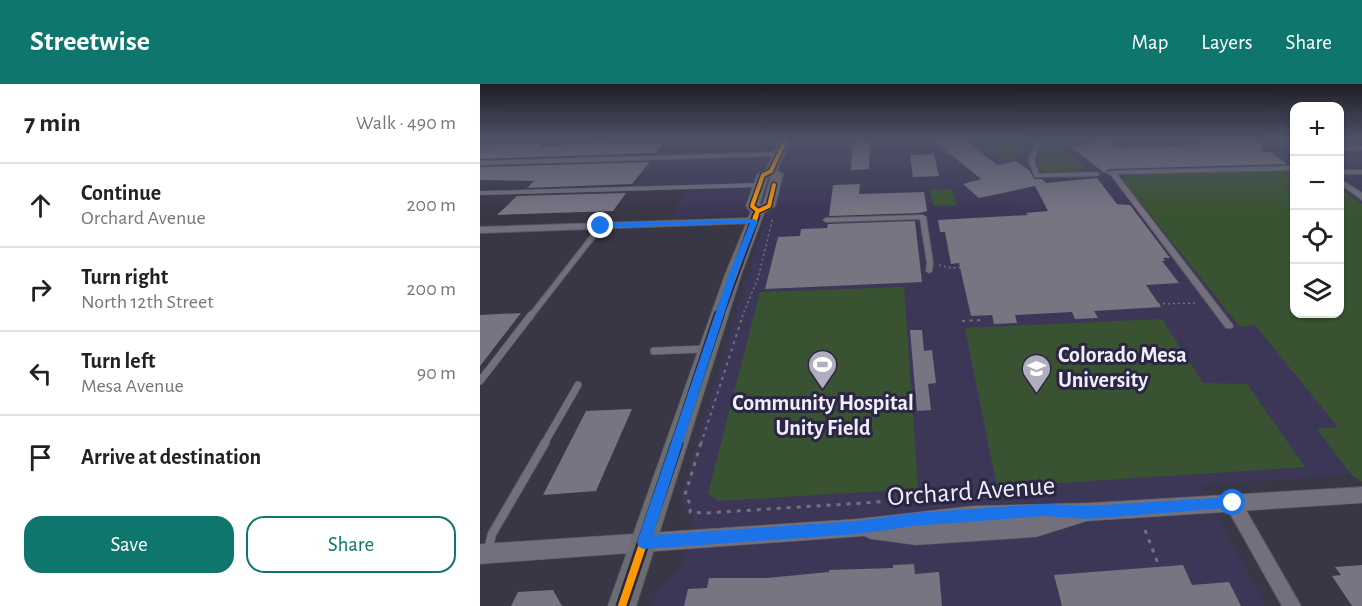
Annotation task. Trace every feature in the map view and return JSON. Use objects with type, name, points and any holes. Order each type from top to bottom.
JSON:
[{"type":"main road","points":[[756,216],[752,206],[763,175],[771,171],[773,163]]},
{"type":"main road","points":[[622,606],[708,349],[756,216],[768,206],[777,174],[771,171]]},
{"type":"street","points":[[1032,163],[1037,176],[1097,174]]},
{"type":"street","points":[[1229,326],[1111,173],[1290,168]]},
{"type":"street","points":[[1344,172],[1362,172]]},
{"type":"street","points":[[1344,184],[1362,197]]},
{"type":"street","points":[[480,230],[601,226],[756,216]]},
{"type":"street","points":[[826,220],[923,217],[929,271]]},
{"type":"street","name":"Orchard Avenue","points":[[483,554],[857,528],[916,536],[939,535],[1036,528],[1088,513],[1362,495]]},
{"type":"street","points":[[1233,503],[1292,606]]},
{"type":"lane","points":[[480,193],[759,185]]},
{"type":"lane","points":[[480,381],[601,226]]},
{"type":"lane","points":[[654,351],[708,349]]},
{"type":"lane","points":[[483,554],[492,534],[578,385]]},
{"type":"path","points":[[774,211],[758,278],[736,333],[685,495],[691,505],[690,512],[706,513],[941,498]]},
{"type":"path","points":[[951,268],[968,267]]},
{"type":"path","points":[[1158,304],[1212,302]]},
{"type":"path","points":[[962,321],[982,320]]},
{"type":"path","points":[[1145,530],[1159,566]]},
{"type":"shaded area","name":"Colorado Mesa University","points":[[650,163],[1290,163],[1290,318],[1344,318],[1344,163],[1362,163],[1362,482],[1352,475],[1202,485],[1266,606],[651,606],[660,586],[664,586],[681,567],[694,517],[683,510],[681,496],[766,214],[671,217],[688,186],[632,187]]},
{"type":"green space","points":[[1038,163],[1081,163],[1084,168],[1062,174],[1039,170]]},
{"type":"green space","points":[[1290,169],[1290,318],[1344,318],[1344,191],[1362,204],[1362,482],[1352,475],[1317,429],[1338,427],[1255,325],[1240,327],[1121,178],[1126,175]]},
{"type":"green space","points":[[952,189],[956,205],[933,206],[930,190]]},
{"type":"green space","name":"Community Hospital Unity Field","points":[[904,287],[918,489],[718,501],[708,493],[760,292]]},
{"type":"green space","points":[[1162,319],[1203,383],[1247,384],[1305,467],[997,487],[965,328]]},
{"type":"building","points":[[649,163],[632,184],[527,188],[534,181],[480,180],[480,167]]},
{"type":"building","points":[[851,163],[869,163],[869,169],[851,170]]},
{"type":"building","points":[[911,163],[936,163],[939,176],[913,177]]},
{"type":"building","points":[[962,163],[1019,163],[1030,171],[1034,179],[1042,179],[1046,183],[1097,178],[1117,204],[1130,205],[1170,258],[1163,258],[1165,261],[1162,261],[1179,283],[1146,285],[1161,307],[1094,311],[1098,318],[1075,319],[1072,312],[1015,315],[1017,323],[994,324],[992,315],[971,316],[959,263],[951,264],[945,232],[940,232],[938,220],[1028,215],[1026,213],[1048,211],[1035,186],[979,198],[963,184],[981,179]]},
{"type":"building","points":[[1092,163],[1287,164],[1109,169],[1104,173]]},
{"type":"building","points":[[860,184],[859,194],[924,192],[927,211],[829,216],[833,185]]},
{"type":"building","points":[[626,193],[613,211],[497,215],[517,196]]},
{"type":"building","points":[[915,221],[922,282],[765,289],[778,237],[800,236],[801,229],[827,228],[828,224]]},
{"type":"building","points":[[521,313],[480,366],[480,315]]},
{"type":"building","points":[[910,330],[922,330],[924,351],[932,350],[936,383],[928,384],[931,410],[917,411]]},
{"type":"building","points":[[632,409],[596,491],[543,495],[586,411]]},
{"type":"building","points":[[914,564],[915,574],[939,572],[942,606],[684,606],[688,589],[707,588],[709,578],[767,578],[829,572],[829,570],[893,568],[893,565]]},
{"type":"building","points":[[1183,565],[1192,585],[1229,582],[1241,606],[1062,606],[1054,575]]},
{"type":"building","points":[[1362,565],[1362,606],[1352,606],[1332,576],[1341,575],[1335,567]]},
{"type":"building","points":[[553,590],[562,606],[511,606],[518,592]]},
{"type":"transit line","points":[[774,185],[769,206],[758,211],[752,206],[763,175],[771,171],[775,163]]},
{"type":"transit line","points":[[622,606],[733,275],[758,211]]},
{"type":"place","name":"Community Hospital Unity Field","points":[[823,390]]},
{"type":"place","name":"Colorado Mesa University","points":[[1037,394]]},
{"type":"route","points":[[601,226],[754,221],[733,274],[644,542],[857,528],[914,519],[1044,510],[1088,513],[1233,503]]}]
